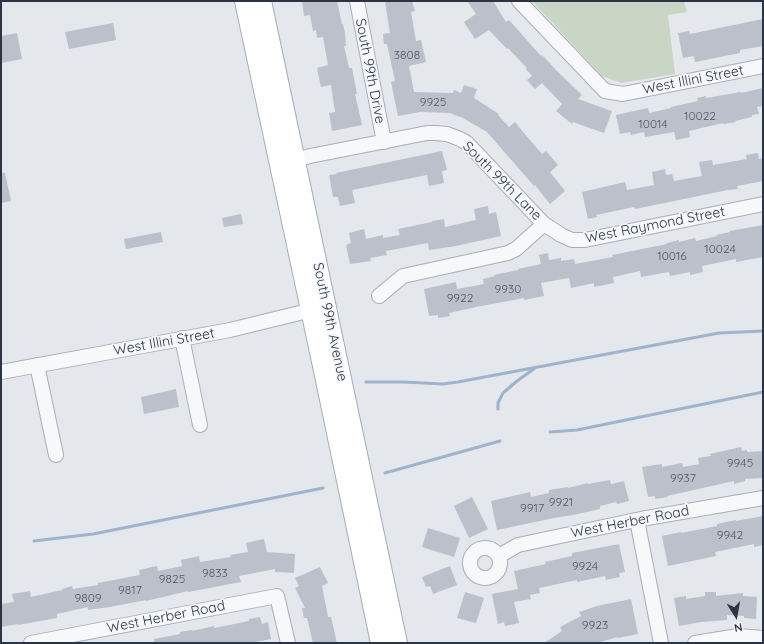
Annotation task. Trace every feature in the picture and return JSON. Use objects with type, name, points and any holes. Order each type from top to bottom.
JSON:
[{"type":"main road","name":"South 99th Avenue","points":[[244,1],[287,162],[354,479],[380,643]]},
{"type":"main road","name":"South 99th Avenue","points":[[262,1],[287,162]]},
{"type":"main road","name":"South 99th Avenue","points":[[354,479],[398,643]]},
{"type":"street","name":"South 99th Drive","points":[[357,1],[384,142]]},
{"type":"street","name":"West Illini Street","points":[[519,1],[605,91],[623,94],[763,66]]},
{"type":"street","name":"South 99th Lane","points":[[384,142],[427,133],[454,136],[467,143],[544,224]]},
{"type":"street","points":[[287,162],[384,142]]},
{"type":"street","name":"West Raymond Street","points":[[544,224],[560,235],[572,240],[585,240],[763,204]]},
{"type":"street","points":[[379,296],[403,276],[508,253],[544,224]]},
{"type":"street","name":"West Illini Street","points":[[1,372],[230,330],[318,309]]},
{"type":"street","points":[[182,338],[200,425]]},
{"type":"street","points":[[37,365],[56,455]]},
{"type":"street","name":"West Herber Road","points":[[499,556],[518,545],[637,520],[763,498]]},
{"type":"street","points":[[637,520],[661,643]]},
{"type":"street","name":"West Herber Road","points":[[31,643],[277,596],[288,643]]},
{"type":"street","points":[[695,643],[738,636],[763,638]]},
{"type":"green space","points":[[532,1],[684,1],[687,12],[668,15],[675,74],[621,83],[602,76]]},
{"type":"building","points":[[302,1],[337,1],[345,33],[346,46],[344,46],[349,68],[352,68],[357,94],[355,94],[362,125],[332,131],[329,113],[335,112],[331,85],[321,87],[317,68],[328,65],[323,37],[317,38],[316,30],[313,31],[310,15],[304,16]]},
{"type":"building","points":[[385,1],[412,1],[415,11],[411,12],[416,41],[421,40],[426,62],[409,66],[414,92],[453,93],[454,90],[461,93],[464,85],[477,89],[474,98],[499,114],[498,115],[509,127],[515,122],[542,154],[546,151],[558,165],[550,172],[565,191],[550,204],[535,185],[534,186],[487,132],[463,118],[450,113],[420,112],[398,116],[391,82],[395,81],[387,44],[384,44],[383,34],[390,33]]},
{"type":"building","points":[[467,1],[493,1],[506,22],[509,20],[541,56],[542,55],[582,95],[578,99],[612,111],[604,133],[573,122],[572,124],[556,111],[562,104],[542,83],[535,89],[527,80],[532,76],[526,69],[527,68],[489,30],[475,39],[464,22],[476,14]]},
{"type":"building","points":[[763,19],[763,46],[740,50],[740,53],[695,62],[694,56],[683,58],[678,33],[689,31],[690,34]]},
{"type":"building","points":[[113,23],[116,40],[69,49],[65,32]]},
{"type":"building","points":[[17,33],[22,59],[1,63],[1,36]]},
{"type":"building","points":[[763,88],[763,106],[757,107],[759,114],[735,121],[736,122],[723,123],[689,131],[690,137],[676,140],[674,132],[645,137],[644,132],[631,135],[630,132],[620,134],[616,115],[648,108],[649,113],[698,101],[697,98],[706,96],[706,98]]},
{"type":"building","points":[[442,151],[447,170],[442,171],[444,183],[429,186],[427,175],[352,190],[355,203],[340,206],[338,197],[333,197],[329,175]]},
{"type":"building","points":[[758,153],[759,159],[763,158],[763,181],[737,186],[738,189],[635,209],[634,207],[596,215],[597,217],[588,219],[582,192],[625,182],[627,190],[654,185],[652,172],[665,169],[666,175],[672,174],[674,181],[702,176],[699,162],[712,160],[713,165],[747,159],[746,155]]},
{"type":"building","points":[[1,173],[5,173],[11,201],[1,203]]},
{"type":"building","points":[[488,206],[489,214],[496,212],[501,236],[456,246],[429,250],[428,243],[386,251],[387,255],[370,258],[371,261],[350,264],[346,245],[351,243],[349,233],[364,229],[366,239],[383,235],[383,238],[400,235],[398,229],[444,219],[445,227],[476,220],[474,209]]},
{"type":"building","points":[[241,214],[243,224],[224,227],[222,218]]},
{"type":"building","points":[[763,225],[763,257],[736,262],[736,259],[702,266],[703,272],[690,275],[690,272],[670,276],[669,272],[641,277],[640,271],[613,277],[614,283],[594,287],[594,283],[571,288],[569,278],[541,283],[544,296],[524,300],[524,298],[476,307],[449,313],[450,316],[438,318],[438,315],[429,316],[424,289],[456,282],[457,289],[484,284],[483,279],[495,276],[494,275],[541,264],[539,255],[548,253],[549,260],[561,258],[561,261],[574,259],[575,264],[613,257],[612,255],[667,244],[679,240],[679,242],[695,238],[696,241],[730,231]]},
{"type":"building","points":[[161,232],[163,242],[126,249],[124,239]]},
{"type":"building","points":[[176,389],[179,407],[144,414],[141,397]]},
{"type":"building","points":[[741,447],[742,451],[747,450],[747,452],[763,451],[763,478],[745,479],[745,481],[734,484],[734,481],[667,496],[668,497],[655,499],[655,496],[648,497],[642,467],[662,464],[662,467],[682,463],[683,467],[699,464],[698,458],[711,456],[710,454]]},
{"type":"building","points":[[610,480],[611,484],[624,481],[629,501],[617,504],[616,502],[600,506],[600,509],[497,530],[491,501],[530,492],[531,497],[549,493],[549,490]]},
{"type":"building","points":[[472,497],[488,529],[469,538],[454,506]]},
{"type":"building","points":[[763,516],[763,545],[754,547],[754,544],[715,552],[716,556],[668,566],[662,536],[717,526],[717,524],[736,520]]},
{"type":"building","points":[[428,528],[460,538],[454,557],[422,547]]},
{"type":"building","points":[[264,539],[267,552],[295,554],[294,573],[275,572],[275,569],[239,576],[241,582],[110,607],[88,610],[88,607],[57,614],[57,618],[1,627],[1,604],[14,602],[12,594],[30,591],[31,597],[62,590],[72,586],[73,589],[98,585],[98,583],[140,575],[139,570],[157,566],[158,571],[182,566],[181,560],[199,556],[200,562],[231,557],[230,555],[248,552],[246,543]]},
{"type":"building","points":[[619,544],[625,572],[619,573],[620,577],[606,580],[605,576],[539,588],[540,593],[530,595],[531,599],[514,602],[519,623],[505,626],[504,622],[498,624],[492,594],[518,589],[514,571],[546,564],[545,562],[572,556],[572,553]]},
{"type":"building","points":[[450,566],[457,585],[433,594],[430,586],[426,587],[422,577]]},
{"type":"building","points":[[320,567],[328,583],[322,586],[328,617],[331,617],[337,643],[313,643],[307,618],[304,618],[302,608],[305,608],[295,588],[299,586],[295,578]]},
{"type":"building","points":[[465,592],[484,598],[476,623],[457,618]]},
{"type":"building","points":[[705,592],[716,592],[716,596],[743,593],[743,596],[757,597],[756,619],[744,618],[744,616],[727,615],[727,620],[701,622],[679,626],[674,598],[686,596],[686,599],[705,596]]},
{"type":"building","points":[[631,599],[638,634],[618,637],[597,643],[544,643],[562,631],[560,627],[581,616],[579,612],[597,606]]},
{"type":"building","points":[[260,617],[262,624],[268,622],[271,639],[251,643],[154,643],[154,639],[180,634],[180,632],[214,626],[214,628],[249,621],[249,619]]},
{"type":"waterway","points":[[366,382],[443,384],[719,333],[763,331]]},
{"type":"waterway","points":[[498,409],[498,403],[503,393],[535,368]]},
{"type":"waterway","points":[[550,432],[577,430],[763,392]]},
{"type":"waterway","points":[[385,473],[500,441]]},
{"type":"waterway","points":[[34,541],[93,534],[323,488]]}]
